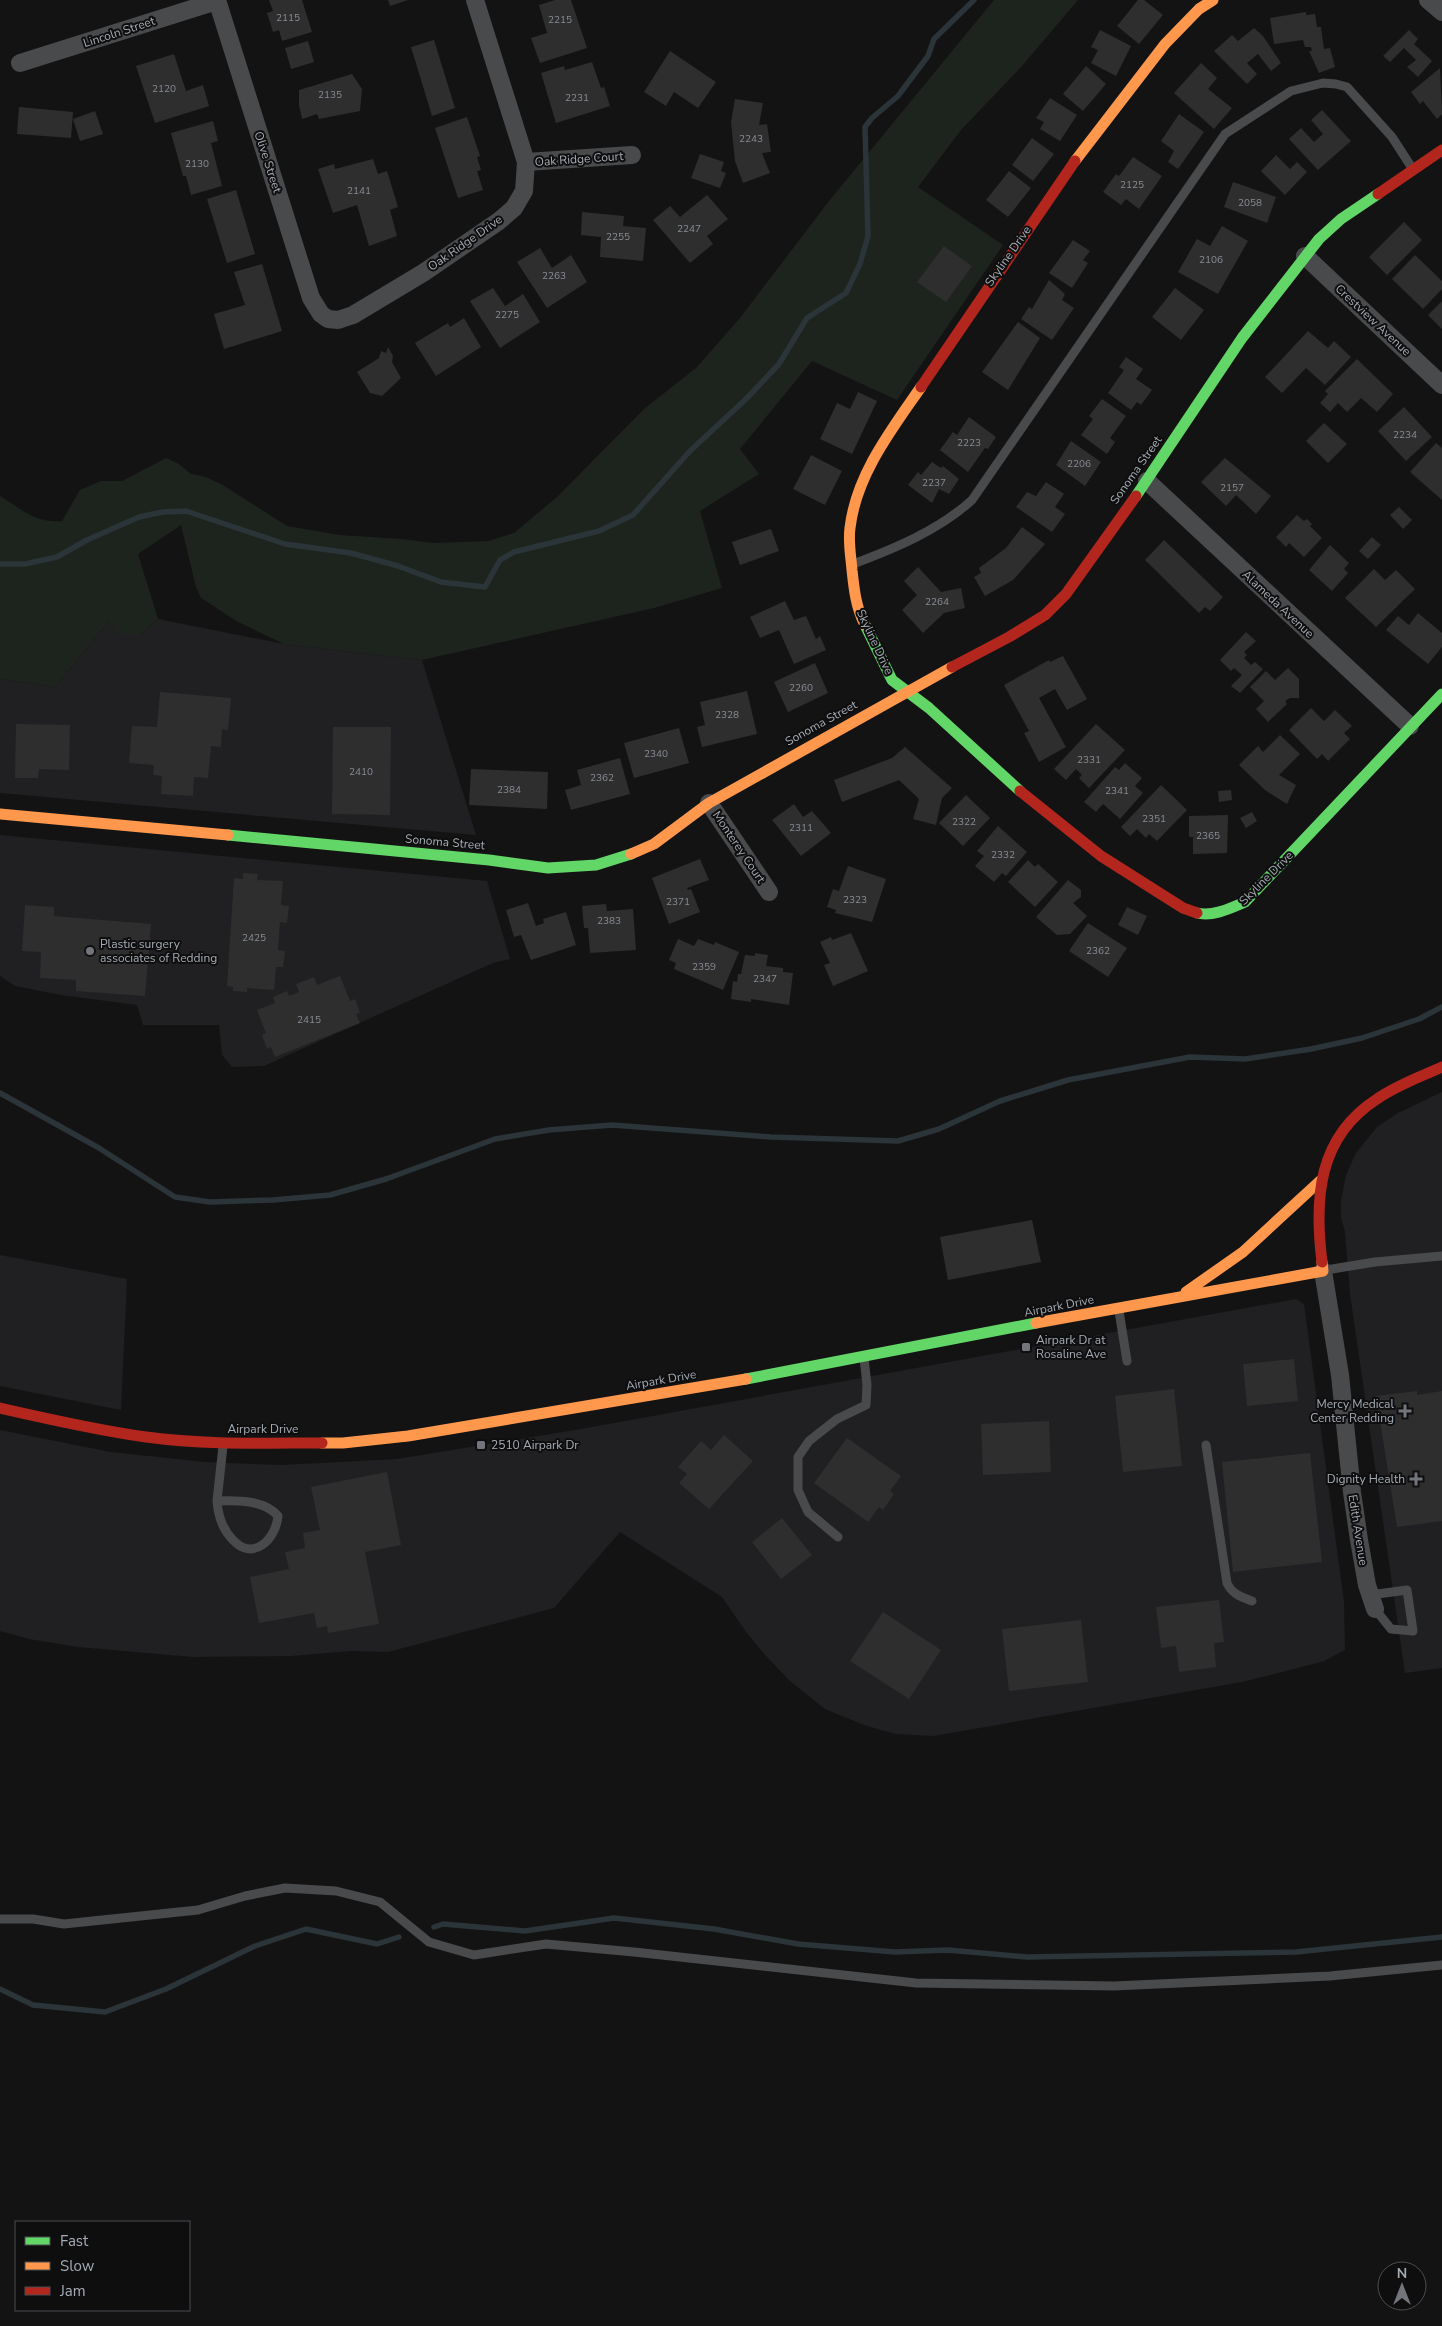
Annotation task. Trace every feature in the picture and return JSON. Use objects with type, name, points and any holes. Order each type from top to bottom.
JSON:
[{"type":"street","name":"Lincoln Street","points":[[20,63],[217,0]]},
{"type":"street","name":"Olive Street","points":[[217,0],[311,298],[316,308],[328,319]]},
{"type":"street","name":"Oak Ridge Drive","points":[[328,319],[338,320],[353,315],[422,273],[499,221],[521,199],[526,182],[526,162],[475,0]]},
{"type":"street","name":"Skyline Drive","points":[[1213,0],[1199,9],[1165,44],[1087,143],[904,408],[872,463],[855,505],[850,529],[854,592],[866,628],[892,680],[929,708],[1030,800],[1101,856],[1183,908],[1202,914],[1224,911],[1245,902],[1442,694]]},
{"type":"street","points":[[1428,0],[1442,12]]},
{"type":"street","name":"Sonoma Street","points":[[0,814],[489,860],[548,868],[596,865],[631,854],[654,844],[709,803],[906,691],[1009,637],[1056,606],[1147,481],[1242,338],[1304,256],[1319,239],[1341,220],[1442,150]]},
{"type":"street","name":"Oak Ridge Court","points":[[526,162],[632,156]]},
{"type":"street","name":"Crestview Avenue","points":[[1304,256],[1442,385]]},
{"type":"street","name":"Alameda Avenue","points":[[1147,481],[1410,726]]},
{"type":"street","name":"Monterey Court","points":[[709,803],[769,892]]},
{"type":"street","points":[[1323,1271],[1317,1204],[1320,1181],[1334,1144],[1358,1114],[1377,1099],[1442,1066]]},
{"type":"street","points":[[1178,1298],[1243,1252],[1320,1181]]},
{"type":"street","name":"Airpark Drive","points":[[0,1408],[72,1424],[147,1437],[223,1443],[343,1443],[408,1436],[731,1382],[864,1355],[1323,1271]]},
{"type":"street","name":"Edith Avenue","points":[[1323,1271],[1340,1375],[1354,1502],[1373,1602]]},
{"type":"lane","points":[[851,565],[898,547],[956,514],[972,500],[1225,134],[1291,90],[1323,83],[1336,84],[1348,87],[1392,137],[1413,170]]},
{"type":"lane","points":[[1323,1271],[1375,1262],[1442,1256]]},
{"type":"lane","points":[[1119,1308],[1127,1360]]},
{"type":"lane","points":[[838,1537],[808,1512],[798,1490],[798,1457],[809,1441],[837,1419],[866,1405],[867,1385],[864,1355]]},
{"type":"lane","points":[[217,1501],[242,1501],[272,1510],[278,1516],[274,1534],[268,1542],[258,1547],[240,1546],[232,1540],[223,1526],[217,1501],[223,1443]]},
{"type":"lane","points":[[1206,1445],[1227,1583],[1230,1590],[1240,1597],[1252,1600]]},
{"type":"lane","points":[[1407,1590],[1412,1631],[1391,1629],[1373,1602],[1407,1590]]},
{"type":"lane","points":[[0,1919],[34,1919],[64,1924],[198,1910],[245,1896],[285,1888],[336,1891],[380,1902],[429,1942],[474,1955],[546,1944],[916,1983],[1114,1986],[1330,1976],[1442,1965]]},
{"type":"shaded area","points":[[994,0],[1078,0],[1022,66],[961,130],[918,187],[1003,245],[897,400],[812,361],[740,449],[759,474],[700,511],[722,588],[654,608],[422,660],[284,644],[238,622],[201,598],[196,587],[181,525],[138,554],[158,619],[141,634],[119,634],[108,622],[55,687],[0,679],[0,496],[36,518],[62,521],[80,490],[101,481],[122,481],[166,458],[179,464],[191,474],[206,477],[221,484],[287,526],[339,535],[433,543],[489,541],[514,533],[557,497],[644,409],[696,368],[740,318],[829,201]]},
{"type":"shaded area","points":[[158,619],[284,644],[422,660],[476,835],[0,793],[0,679],[55,687],[108,622],[141,634]]},
{"type":"shaded area","points":[[0,835],[487,881],[510,959],[493,963],[264,1066],[232,1067],[222,1055],[219,1025],[143,1025],[137,1005],[61,995],[15,986],[0,976]]},
{"type":"shaded area","name":"Mercy Medical Center Redding","points":[[1442,1092],[1442,1668],[1405,1673],[1350,1294],[1345,1232],[1341,1218],[1341,1200],[1346,1175],[1356,1153],[1377,1127],[1398,1113]]},
{"type":"shaded area","points":[[0,1255],[127,1279],[121,1410],[0,1386]]},
{"type":"shaded area","points":[[1296,1299],[1304,1304],[1344,1602],[1345,1650],[1324,1661],[1294,1669],[1242,1682],[934,1736],[895,1734],[864,1725],[825,1709],[791,1682],[766,1656],[746,1632],[722,1597],[620,1532],[554,1608],[388,1652],[350,1651],[291,1656],[193,1657],[78,1647],[29,1639],[0,1631],[0,1430],[111,1452],[205,1462],[281,1465],[397,1459],[581,1429]]},
{"type":"building","points":[[269,0],[302,0],[312,32],[282,41],[279,30],[273,32],[267,13],[273,11]]},
{"type":"building","points":[[388,0],[408,0],[390,6]]},
{"type":"building","points":[[555,0],[571,0],[587,48],[540,63],[531,38],[547,33],[539,5]]},
{"type":"building","points":[[1138,0],[1144,0],[1163,15],[1139,44],[1117,26]]},
{"type":"building","points":[[1306,12],[1306,15],[1315,14],[1317,27],[1321,27],[1324,49],[1330,48],[1335,67],[1319,73],[1309,51],[1312,51],[1311,47],[1305,47],[1303,40],[1274,44],[1270,18]]},
{"type":"building","points":[[1254,28],[1263,36],[1281,63],[1271,71],[1258,54],[1247,63],[1257,74],[1247,84],[1214,51],[1232,35],[1238,41]]},
{"type":"building","points":[[1100,30],[1131,46],[1116,76],[1091,63],[1098,50],[1091,47]]},
{"type":"building","points":[[1409,30],[1418,39],[1414,44],[1432,61],[1418,77],[1407,67],[1416,60],[1404,48],[1390,62],[1383,56]]},
{"type":"building","points":[[434,40],[455,108],[432,116],[411,47]]},
{"type":"building","points":[[308,41],[314,62],[291,69],[285,48]]},
{"type":"building","points":[[670,51],[716,82],[698,108],[674,92],[666,106],[644,92]]},
{"type":"building","points":[[174,54],[186,91],[203,85],[209,106],[155,123],[136,66]]},
{"type":"building","points":[[592,62],[601,88],[604,87],[610,106],[556,123],[541,73],[564,66],[565,70]]},
{"type":"building","points":[[1201,63],[1217,78],[1208,89],[1232,108],[1214,129],[1174,93]]},
{"type":"building","points":[[1086,66],[1106,84],[1083,111],[1063,94]]},
{"type":"building","points":[[1440,68],[1442,114],[1437,119],[1423,101],[1420,104],[1411,92]]},
{"type":"building","points":[[352,74],[362,89],[360,111],[319,119],[317,114],[302,119],[299,105],[299,90]]},
{"type":"building","points":[[1050,98],[1077,115],[1060,141],[1040,129],[1044,122],[1036,118]]},
{"type":"building","points":[[735,99],[763,103],[759,125],[767,124],[771,152],[762,153],[770,173],[743,183],[735,161],[731,122]]},
{"type":"building","points":[[19,107],[73,112],[71,138],[17,134]]},
{"type":"building","points":[[1322,110],[1351,141],[1318,170],[1289,139],[1301,128],[1314,142],[1323,134],[1311,120]]},
{"type":"building","points":[[95,111],[103,134],[80,141],[73,119]]},
{"type":"building","points":[[1179,114],[1204,132],[1178,169],[1168,162],[1174,151],[1161,141]]},
{"type":"building","points":[[467,117],[480,156],[477,157],[481,170],[477,171],[483,190],[458,198],[435,128]]},
{"type":"building","points":[[213,121],[218,141],[211,143],[222,186],[191,195],[186,176],[183,176],[171,133]]},
{"type":"building","points":[[1032,138],[1054,154],[1033,181],[1012,165]]},
{"type":"building","points":[[700,154],[724,162],[721,171],[726,173],[720,188],[691,178]]},
{"type":"building","points":[[1276,155],[1290,169],[1297,162],[1307,172],[1285,195],[1261,171]]},
{"type":"building","points":[[1133,157],[1162,176],[1139,209],[1126,199],[1121,205],[1103,192],[1116,174],[1119,176]]},
{"type":"building","points":[[373,159],[378,174],[387,171],[398,207],[390,210],[397,236],[369,246],[357,205],[333,213],[318,169],[334,164],[335,169]]},
{"type":"building","points":[[1009,171],[1031,188],[1008,217],[986,200]]},
{"type":"building","points":[[1233,182],[1276,197],[1267,223],[1224,207]]},
{"type":"building","points":[[236,190],[255,254],[227,263],[207,199]]},
{"type":"building","points":[[707,195],[728,219],[707,236],[713,244],[690,263],[653,220],[670,206],[680,217]]},
{"type":"building","points":[[582,212],[624,216],[623,226],[646,228],[643,261],[600,257],[601,237],[581,235]]},
{"type":"building","points":[[1404,222],[1422,240],[1387,275],[1369,257]]},
{"type":"building","points":[[1222,226],[1248,241],[1218,294],[1178,272],[1197,239],[1210,246]]},
{"type":"building","points":[[1073,240],[1090,251],[1083,260],[1088,263],[1072,288],[1049,273]]},
{"type":"building","points":[[944,246],[972,266],[946,302],[917,282]]},
{"type":"building","points":[[540,248],[552,268],[571,255],[587,282],[547,308],[517,262]]},
{"type":"building","points":[[1415,255],[1442,281],[1442,289],[1423,309],[1392,279]]},
{"type":"building","points":[[262,264],[282,331],[224,349],[214,314],[245,305],[234,272]]},
{"type":"building","points":[[1049,280],[1065,294],[1062,300],[1074,308],[1052,340],[1021,319],[1029,307],[1032,309]]},
{"type":"building","points":[[493,288],[505,306],[523,294],[540,322],[500,348],[470,301]]},
{"type":"building","points":[[1175,288],[1204,310],[1181,340],[1152,317]]},
{"type":"building","points":[[1442,301],[1442,329],[1428,315]]},
{"type":"building","points":[[464,318],[481,347],[436,376],[415,343],[448,323],[450,327]]},
{"type":"building","points":[[1018,322],[1040,338],[1008,390],[982,372]]},
{"type":"building","points":[[1308,331],[1328,348],[1334,341],[1351,357],[1325,385],[1306,368],[1282,393],[1265,377]]},
{"type":"building","points":[[388,347],[393,356],[392,362],[401,378],[382,396],[370,393],[357,372],[379,358],[381,351],[386,353]]},
{"type":"building","points":[[1126,357],[1143,369],[1136,379],[1152,390],[1141,405],[1137,402],[1131,410],[1108,393],[1124,370],[1119,367]]},
{"type":"building","points":[[1357,359],[1393,394],[1377,412],[1361,398],[1347,412],[1338,403],[1330,412],[1320,403],[1328,394],[1325,391]]},
{"type":"building","points":[[858,392],[877,401],[852,454],[820,439],[837,403],[850,409]]},
{"type":"building","points":[[1102,399],[1126,416],[1110,438],[1115,442],[1107,454],[1081,435],[1093,419],[1089,416]]},
{"type":"building","points":[[1404,407],[1432,437],[1406,461],[1378,431]]},
{"type":"building","points":[[969,417],[996,437],[988,449],[985,448],[968,472],[940,450],[953,432],[957,435]]},
{"type":"building","points":[[1324,423],[1347,444],[1328,463],[1306,441]]},
{"type":"building","points":[[1071,441],[1101,462],[1085,486],[1056,465]]},
{"type":"building","points":[[1436,443],[1442,448],[1442,500],[1410,472]]},
{"type":"building","points":[[811,455],[842,471],[825,505],[793,489]]},
{"type":"building","points":[[1225,458],[1271,496],[1256,514],[1236,495],[1226,506],[1201,482]]},
{"type":"building","points":[[932,462],[941,468],[943,466],[959,479],[949,494],[939,489],[932,503],[908,485],[918,472],[921,475]]},
{"type":"building","points":[[1046,482],[1064,494],[1055,507],[1065,514],[1052,532],[1016,507],[1027,492],[1036,496]]},
{"type":"building","points":[[1399,507],[1412,520],[1403,529],[1390,515]]},
{"type":"building","points":[[1297,515],[1304,521],[1307,519],[1312,524],[1310,526],[1322,538],[1304,557],[1289,543],[1286,547],[1276,537]]},
{"type":"building","points":[[1022,527],[1045,544],[1013,580],[985,596],[974,577],[981,573],[979,568],[1006,548]]},
{"type":"building","points":[[771,529],[779,551],[740,565],[732,542]]},
{"type":"building","points":[[1372,537],[1381,545],[1368,559],[1359,551]]},
{"type":"building","points":[[1164,540],[1223,597],[1210,611],[1205,607],[1199,613],[1145,560]]},
{"type":"building","points":[[1330,545],[1349,563],[1344,569],[1348,573],[1332,591],[1309,570]]},
{"type":"building","points":[[918,567],[941,592],[961,588],[965,608],[944,613],[923,633],[902,610],[917,595],[904,581]]},
{"type":"building","points":[[1374,569],[1385,580],[1396,570],[1415,589],[1376,627],[1345,598]]},
{"type":"building","points":[[785,601],[794,620],[806,616],[816,639],[820,636],[826,650],[794,664],[779,630],[760,638],[750,617]]},
{"type":"building","points":[[1418,613],[1442,633],[1442,647],[1428,664],[1386,630],[1398,616],[1409,625]]},
{"type":"building","points":[[1246,632],[1256,641],[1244,652],[1247,655],[1244,658],[1251,665],[1255,662],[1263,669],[1240,693],[1231,686],[1242,675],[1234,668],[1231,671],[1220,660]]},
{"type":"building","points":[[1063,656],[1087,699],[1067,710],[1055,689],[1039,698],[1066,747],[1039,762],[1024,733],[1029,731],[1004,685],[1049,660],[1050,662]]},
{"type":"building","points":[[815,663],[828,693],[788,712],[774,682]]},
{"type":"building","points":[[1288,668],[1299,679],[1299,698],[1290,698],[1285,701],[1287,704],[1268,722],[1256,709],[1264,701],[1250,687],[1266,671],[1275,680]]},
{"type":"building","points":[[747,691],[757,734],[702,747],[697,727],[705,725],[700,702]]},
{"type":"building","points":[[160,692],[231,698],[228,730],[222,729],[221,747],[211,746],[208,778],[194,777],[193,796],[161,794],[162,776],[153,775],[154,765],[129,763],[132,726],[157,727]]},
{"type":"building","points":[[1311,708],[1324,721],[1335,710],[1352,726],[1344,733],[1350,739],[1328,761],[1322,754],[1317,759],[1289,730]]},
{"type":"building","points":[[16,724],[70,725],[69,770],[39,769],[38,778],[15,778]]},
{"type":"building","points":[[1096,724],[1125,750],[1089,788],[1079,778],[1082,775],[1076,769],[1066,780],[1054,769]]},
{"type":"building","points":[[333,727],[391,727],[390,815],[332,814]]},
{"type":"building","points":[[679,728],[689,763],[634,778],[624,743]]},
{"type":"building","points":[[1280,735],[1300,754],[1279,775],[1296,785],[1287,804],[1265,790],[1239,765],[1258,746],[1263,752]]},
{"type":"building","points":[[905,747],[952,788],[942,798],[936,825],[913,819],[919,799],[899,780],[842,802],[834,780],[892,758]]},
{"type":"building","points":[[620,758],[630,794],[571,810],[565,790],[581,785],[577,770]]},
{"type":"building","points":[[1125,763],[1142,778],[1135,786],[1143,793],[1120,819],[1103,804],[1096,812],[1084,802],[1115,767],[1119,770]]},
{"type":"building","points":[[471,769],[548,772],[547,809],[469,805]]},
{"type":"building","points":[[1161,785],[1187,810],[1157,841],[1149,834],[1146,838],[1137,829],[1130,836],[1121,827]]},
{"type":"building","points":[[1231,790],[1232,800],[1219,802],[1218,791]]},
{"type":"building","points":[[966,795],[990,818],[963,846],[939,823]]},
{"type":"building","points":[[794,804],[803,817],[812,811],[831,833],[801,856],[772,820]]},
{"type":"building","points":[[1252,812],[1257,821],[1246,828],[1240,818]]},
{"type":"building","points":[[1228,815],[1227,853],[1193,854],[1193,837],[1189,837],[1189,816]]},
{"type":"building","points":[[998,826],[1027,852],[1006,876],[1002,873],[994,882],[975,866],[984,856],[977,851]]},
{"type":"building","points":[[700,859],[709,880],[687,888],[688,890],[691,889],[700,912],[669,924],[652,878]]},
{"type":"building","points":[[1028,860],[1035,867],[1038,864],[1058,882],[1035,907],[1008,882]]},
{"type":"building","points":[[848,866],[886,879],[872,922],[835,913],[836,910],[827,907],[833,889],[839,891]]},
{"type":"building","points":[[243,873],[258,874],[257,880],[283,881],[281,905],[289,906],[287,923],[280,922],[278,950],[285,951],[283,967],[276,967],[274,990],[247,988],[247,992],[233,991],[233,987],[227,986],[234,878],[243,879]]},
{"type":"building","points":[[1068,880],[1081,890],[1081,897],[1073,903],[1087,916],[1070,934],[1057,935],[1036,917]]},
{"type":"building","points":[[528,903],[536,926],[544,923],[543,919],[566,912],[576,945],[531,960],[521,935],[514,937],[506,910]]},
{"type":"building","points":[[606,904],[607,911],[633,909],[636,950],[590,953],[588,928],[584,928],[582,906]]},
{"type":"building","name":"Plastic surgery associates of Redding","points":[[25,905],[54,907],[54,916],[151,924],[145,996],[76,991],[76,980],[40,978],[41,952],[22,951]]},
{"type":"building","points":[[1127,907],[1147,916],[1138,935],[1118,925]]},
{"type":"building","points":[[1088,923],[1127,948],[1108,977],[1069,951]]},
{"type":"building","points":[[851,933],[868,971],[833,986],[824,965],[830,963],[820,942],[831,937],[832,940]]},
{"type":"building","points":[[678,939],[694,946],[698,939],[714,945],[715,942],[739,952],[723,990],[674,969],[676,963],[669,960]]},
{"type":"building","points":[[755,953],[768,955],[766,966],[783,968],[783,972],[793,973],[789,1005],[751,999],[751,1002],[731,999],[733,981],[737,982],[738,974],[741,974],[745,955],[755,956]]},
{"type":"building","points":[[340,976],[350,1001],[355,999],[360,1013],[356,1014],[360,1023],[275,1057],[271,1047],[267,1049],[262,1035],[266,1033],[257,1010],[275,1003],[273,997],[287,991],[289,996],[299,992],[296,984],[314,977],[317,985]]},
{"type":"building","points":[[1032,1220],[1041,1262],[948,1280],[940,1237]]},
{"type":"building","points":[[1294,1359],[1298,1401],[1247,1406],[1243,1364]]},
{"type":"building","points":[[1174,1389],[1182,1466],[1123,1472],[1115,1396]]},
{"type":"building","name":"Dignity Health","points":[[1417,1391],[1417,1395],[1442,1391],[1442,1521],[1397,1527],[1376,1396]]},
{"type":"building","points":[[1049,1421],[1051,1472],[983,1475],[981,1424]]},
{"type":"building","points":[[724,1435],[753,1461],[709,1509],[679,1483],[687,1474],[678,1467],[701,1441],[711,1450]]},
{"type":"building","points":[[847,1438],[901,1476],[890,1491],[894,1494],[883,1510],[879,1507],[868,1522],[814,1483]]},
{"type":"building","points":[[1310,1453],[1322,1562],[1233,1572],[1222,1462]]},
{"type":"building","points":[[387,1472],[401,1545],[365,1552],[379,1624],[328,1633],[327,1626],[317,1628],[314,1613],[259,1623],[250,1577],[289,1569],[285,1552],[305,1548],[303,1533],[320,1530],[311,1487]]},
{"type":"building","points":[[782,1518],[812,1555],[781,1579],[752,1542]]},
{"type":"building","points":[[1219,1600],[1224,1642],[1214,1643],[1216,1667],[1179,1672],[1176,1646],[1161,1648],[1156,1607]]},
{"type":"building","points":[[883,1612],[941,1650],[909,1699],[850,1661]]},
{"type":"building","points":[[1081,1620],[1088,1682],[1009,1691],[1002,1629]]},
{"type":"waterway","points":[[0,564],[25,564],[57,557],[87,540],[139,517],[163,512],[186,511],[285,544],[351,553],[398,566],[441,582],[485,587],[500,560],[514,552],[599,531],[633,515],[690,451],[746,399],[779,364],[807,318],[846,293],[860,264],[868,236],[865,127],[872,118],[898,96],[928,56],[934,39],[974,0]]},
{"type":"waterway","points":[[0,1093],[99,1148],[175,1197],[210,1202],[273,1200],[330,1195],[386,1179],[495,1139],[549,1130],[612,1125],[771,1137],[898,1141],[939,1129],[1000,1101],[1068,1080],[1190,1057],[1245,1059],[1311,1049],[1362,1038],[1419,1019],[1442,1007]]},
{"type":"waterway","points":[[434,1927],[443,1924],[525,1931],[614,1918],[714,1929],[798,1944],[895,1952],[948,1950],[1027,1957],[1296,1952],[1442,1937]]},
{"type":"waterway","points":[[0,1989],[33,2005],[105,2012],[166,1989],[255,1946],[306,1929],[377,1944],[399,1937]]},
{"type":"traffic: fast","points":[[1136,496],[1242,338],[1319,239],[1341,219],[1378,194]]},
{"type":"traffic: fast","points":[[865,625],[892,680],[929,708],[1020,791]]},
{"type":"traffic: fast","points":[[1197,913],[1216,913],[1245,902],[1442,694]]},
{"type":"traffic: fast","points":[[228,835],[489,860],[548,868],[596,865],[631,854]]},
{"type":"traffic: fast","points":[[746,1379],[1036,1323]]},
{"type":"traffic: slow","points":[[1075,161],[1165,44],[1199,9],[1213,0]]},
{"type":"traffic: slow","points":[[865,625],[859,612],[856,598],[850,549],[849,533],[854,508],[867,471],[887,436],[921,387]]},
{"type":"traffic: slow","points":[[631,854],[654,844],[709,803],[952,667]]},
{"type":"traffic: slow","points":[[0,814],[228,835]]},
{"type":"traffic: slow","points":[[1186,1292],[1243,1252],[1320,1181]]},
{"type":"traffic: slow","points":[[1036,1323],[1323,1271],[1322,1262]]},
{"type":"traffic: slow","points":[[322,1443],[343,1443],[408,1436],[746,1379]]},
{"type":"traffic: jam","points":[[1378,194],[1442,150]]},
{"type":"traffic: jam","points":[[921,387],[1075,161]]},
{"type":"traffic: jam","points":[[952,667],[1009,637],[1045,615],[1066,594],[1136,496]]},
{"type":"traffic: jam","points":[[1020,791],[1101,856],[1183,908],[1197,913]]},
{"type":"traffic: jam","points":[[1322,1262],[1319,1215],[1320,1192],[1324,1171],[1332,1150],[1342,1132],[1357,1114],[1377,1099],[1401,1085],[1442,1067]]},
{"type":"traffic: jam","points":[[0,1408],[91,1428],[168,1440],[234,1443],[322,1443]]},
{"type":"place","name":"Plastic surgery associates of Redding","points":[[90,951]]},
{"type":"place","name":"Airpark Dr at Rosaline Ave","points":[[1026,1347]]},
{"type":"place","name":"Mercy Medical Center Redding","points":[[1405,1411]]},
{"type":"place","name":"2510 Airpark Dr","points":[[481,1445]]},
{"type":"place","name":"Dignity Health","points":[[1416,1479]]}]
